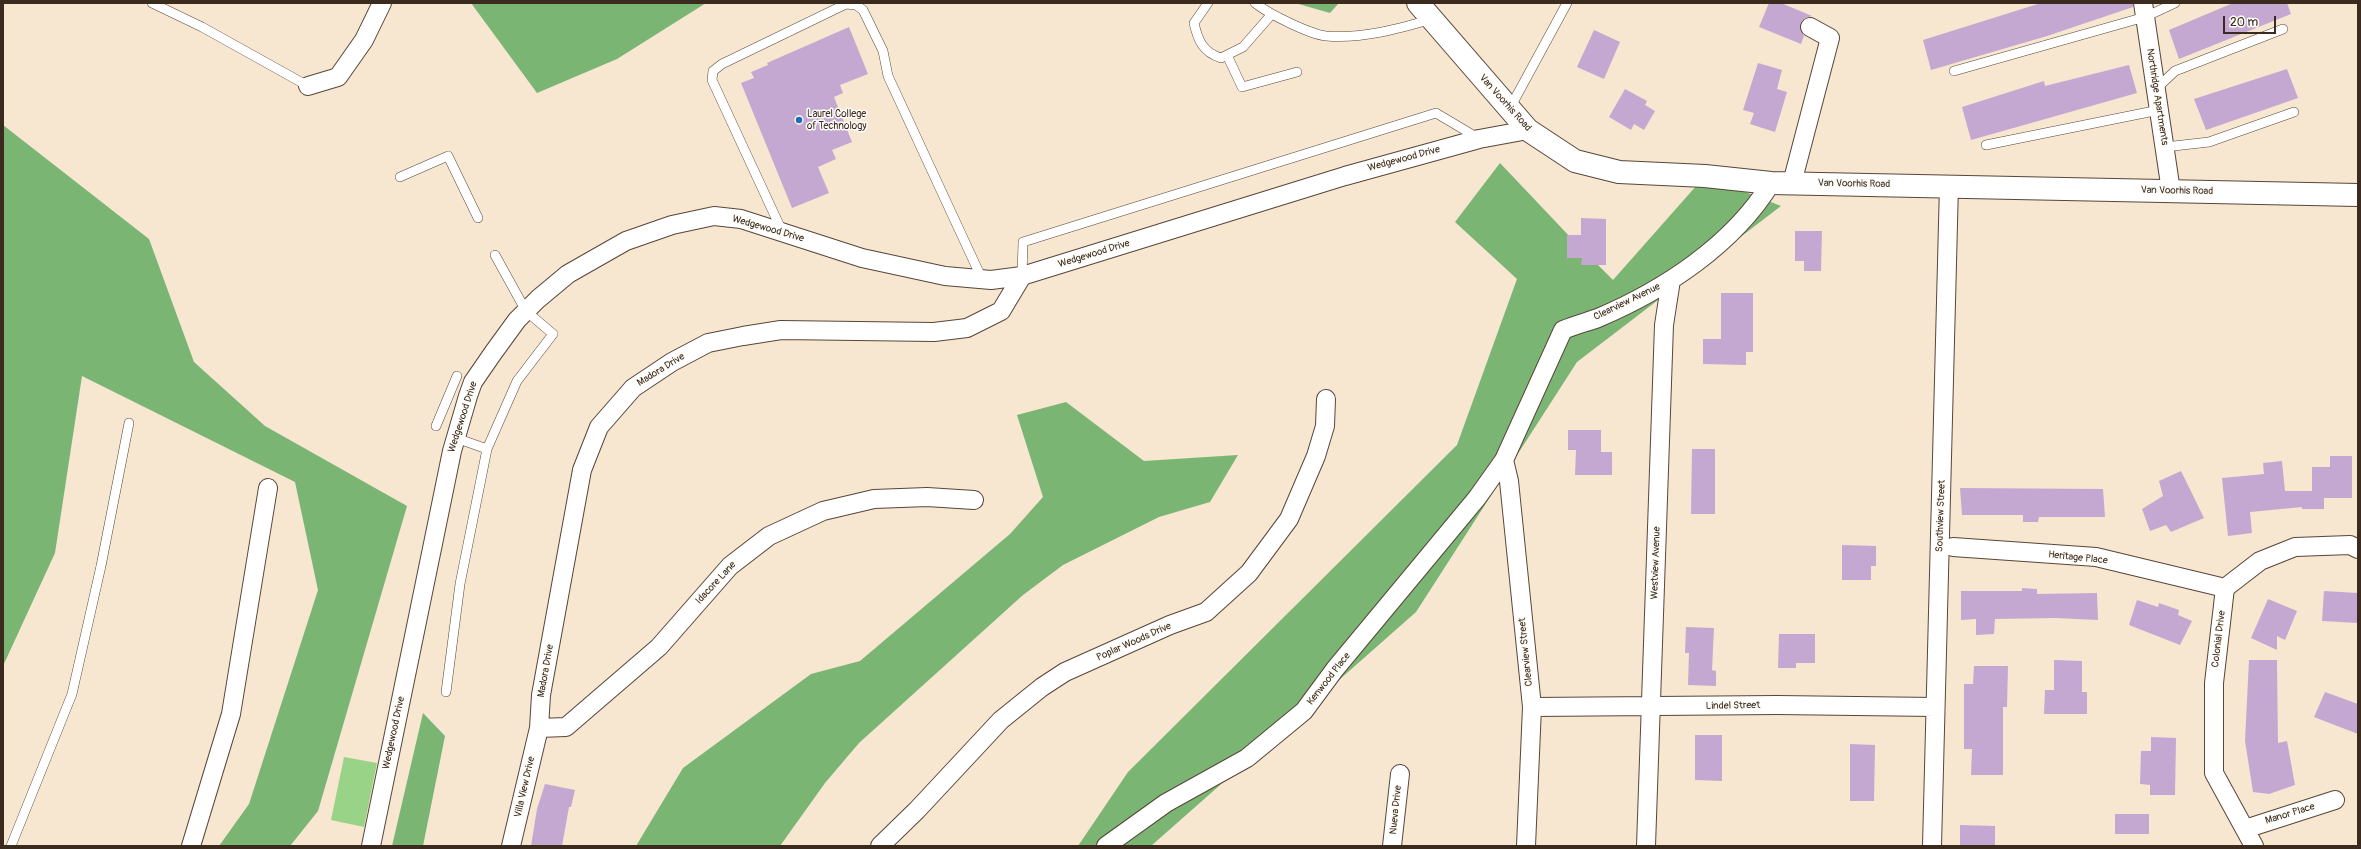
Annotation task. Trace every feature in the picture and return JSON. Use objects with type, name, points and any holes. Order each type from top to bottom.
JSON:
[{"type":"street","points":[[308,86],[338,77],[364,40],[382,3]]},
{"type":"street","name":"Northridge Apartments","points":[[2144,10],[2171,191]]},
{"type":"street","name":"Van Voorhis Road","points":[[1425,11],[1528,130],[1575,161],[1619,172],[1705,176],[1770,183],[1950,185],[2358,195]]},
{"type":"street","points":[[1792,183],[1830,38],[1810,26]]},
{"type":"street","name":"Wedgewood Drive","points":[[371,846],[456,438],[473,382],[526,310],[568,274],[592,258],[626,241],[672,225],[714,216],[741,219],[862,258],[945,276],[982,279],[1022,276],[1345,176],[1479,139],[1528,130]]},
{"type":"street","name":"Clearview Avenue","points":[[1504,460],[1563,330],[1597,318],[1672,280],[1747,216],[1770,183]]},
{"type":"street","name":"Southview Street","points":[[1932,846],[1950,185]]},
{"type":"street","name":"Madora Drive","points":[[539,728],[541,695],[582,470],[599,427],[632,388],[672,362],[708,343],[744,336],[781,330],[934,332],[967,328],[1001,311],[1022,276]]},
{"type":"street","name":"Westview Avenue","points":[[1646,846],[1664,325],[1672,280]]},
{"type":"street","name":"Poplar Woods Drive","points":[[880,846],[917,810],[1000,720],[1042,687],[1065,672],[1170,625],[1206,612],[1249,573],[1289,519],[1316,456],[1325,426],[1326,399]]},
{"type":"street","name":"Clearview Street","points":[[1504,460],[1509,481],[1532,707],[1526,846]]},
{"type":"street","name":"Kenwood Place","points":[[1106,846],[1166,803],[1247,758],[1304,711],[1335,669],[1477,498],[1504,460]]},
{"type":"street","points":[[191,846],[231,714],[268,488]]},
{"type":"street","name":"Idacore Lane","points":[[539,728],[566,727],[659,647],[730,566],[769,536],[823,511],[874,499],[927,497],[974,500]]},
{"type":"street","points":[[2225,588],[2260,561],[2294,547],[2350,545],[2358,549]]},
{"type":"street","name":"Heritage Place","points":[[1953,547],[2096,557],[2225,588]]},
{"type":"street","name":"Colonial Drive","points":[[2225,588],[2214,683],[2214,773],[2254,846]]},
{"type":"street","name":"Lindel Street","points":[[1532,707],[1651,708],[1777,705],[1935,707]]},
{"type":"street","name":"Villa View Drive","points":[[511,846],[539,728]]},
{"type":"street","name":"Nueva Drive","points":[[1392,846],[1400,774]]},
{"type":"street","name":"Manor Place","points":[[2245,829],[2335,800]]},
{"type":"lane","points":[[152,3],[202,27],[308,86]]},
{"type":"lane","points":[[1208,3],[1194,23],[1197,38],[1210,54],[1221,58],[1243,47],[1271,15]]},
{"type":"lane","points":[[1255,3],[1271,15],[1326,36],[1381,34],[1425,11]]},
{"type":"lane","points":[[1510,108],[1567,3]]},
{"type":"lane","points":[[1954,71],[2144,10],[2175,3]]},
{"type":"lane","points":[[782,232],[712,80],[713,70],[722,64],[846,4],[856,5],[863,10],[883,51],[887,73],[982,279]]},
{"type":"lane","points":[[2156,90],[2175,71],[2283,29]]},
{"type":"lane","points":[[1227,55],[1242,87],[1297,72]]},
{"type":"lane","points":[[1986,145],[2159,110]]},
{"type":"lane","points":[[2165,147],[2209,142],[2294,112]]},
{"type":"lane","points":[[1022,276],[1023,242],[1436,113],[1479,139]]},
{"type":"lane","points":[[400,177],[448,156],[478,218]]},
{"type":"lane","points":[[446,692],[460,584],[487,449],[517,381],[553,334],[526,310],[495,255]]},
{"type":"lane","points":[[436,426],[457,376]]},
{"type":"lane","points":[[450,393],[468,396]]},
{"type":"lane","points":[[11,846],[72,694],[101,566],[129,423]]},
{"type":"lane","points":[[456,438],[487,449]]},
{"type":"green space","points":[[471,3],[706,3],[617,59],[537,93]]},
{"type":"green space","points":[[1295,3],[1339,3],[1330,13]]},
{"type":"green space","points":[[3,125],[149,239],[194,362],[265,426],[407,506],[318,811],[290,846],[219,846],[249,804],[318,590],[295,482],[82,376],[55,553],[3,666]]},
{"type":"green space","points":[[1500,163],[1613,280],[1705,176],[1781,206],[1577,362],[1416,612],[1151,846],[1078,846],[1128,772],[1457,445],[1517,279],[1455,222]]},
{"type":"green space","points":[[1066,402],[1144,461],[1238,455],[1210,502],[1159,517],[1063,565],[1023,595],[859,743],[825,783],[780,846],[636,846],[683,768],[811,674],[860,661],[1010,534],[1043,497],[1017,415]]},
{"type":"green space","points":[[423,713],[445,736],[423,846],[392,846]]},
{"type":"green space","points":[[344,757],[377,763],[364,827],[331,820]]},
{"type":"building","points":[[1769,3],[1781,3],[1812,16],[1805,18],[1801,22],[1800,28],[1804,36],[1801,44],[1759,27]]},
{"type":"building","points":[[2041,3],[2133,3],[2133,7],[2047,36],[1931,70],[1923,40]]},
{"type":"building","points":[[2233,3],[2287,3],[2291,14],[2179,59],[2169,30]]},
{"type":"building","name":"Laurel College of Technology","points":[[849,27],[868,74],[840,85],[843,93],[834,97],[852,142],[832,150],[836,159],[818,167],[829,193],[792,208],[741,83],[754,78],[751,72],[768,65],[767,63]]},
{"type":"building","points":[[1594,30],[1620,42],[1604,79],[1577,67]]},
{"type":"building","points":[[1758,63],[1782,70],[1777,89],[1787,92],[1775,132],[1750,124],[1754,113],[1743,110]]},
{"type":"building","points":[[2129,65],[2137,93],[1971,140],[1962,107],[2044,81],[2045,86]]},
{"type":"building","points":[[2287,69],[2298,98],[2206,130],[2194,99]]},
{"type":"building","points":[[1625,89],[1647,101],[1645,105],[1655,111],[1644,130],[1634,124],[1631,130],[1609,117]]},
{"type":"building","points":[[1581,218],[1606,219],[1606,265],[1581,265],[1582,258],[1567,258],[1567,235],[1581,235]]},
{"type":"building","points":[[1795,231],[1822,231],[1821,271],[1804,271],[1804,261],[1795,261]]},
{"type":"building","points":[[1721,293],[1753,293],[1753,352],[1746,352],[1746,365],[1703,364],[1703,339],[1721,339]]},
{"type":"building","points":[[1568,430],[1601,430],[1601,452],[1612,452],[1612,475],[1575,475],[1576,450],[1568,450]]},
{"type":"building","points":[[1692,449],[1715,449],[1715,514],[1691,514]]},
{"type":"building","points":[[2330,456],[2352,456],[2352,498],[2324,498],[2324,509],[2302,509],[2302,507],[2250,512],[2252,533],[2228,536],[2222,478],[2264,474],[2263,463],[2282,461],[2285,491],[2312,491],[2312,467],[2330,467]]},
{"type":"building","points":[[2181,471],[2204,518],[2171,532],[2166,525],[2150,531],[2142,509],[2163,496],[2159,481]]},
{"type":"building","points":[[1960,488],[2103,489],[2105,517],[2039,517],[2038,522],[2023,522],[2023,515],[1962,515]]},
{"type":"building","points":[[1842,545],[1876,546],[1876,566],[1871,566],[1871,580],[1842,580]]},
{"type":"building","points":[[2022,588],[2037,589],[2037,594],[2097,593],[2098,620],[2056,618],[1995,619],[1994,634],[1976,635],[1976,619],[1961,620],[1961,591],[2022,591]]},
{"type":"building","points":[[2324,591],[2358,593],[2358,623],[2322,621]]},
{"type":"building","points":[[2268,599],[2297,611],[2285,640],[2277,636],[2277,650],[2251,638]]},
{"type":"building","points":[[2137,600],[2158,607],[2159,603],[2179,610],[2178,615],[2192,621],[2180,645],[2129,625]]},
{"type":"building","points":[[1686,627],[1714,628],[1712,670],[1716,671],[1716,686],[1688,685],[1689,653],[1685,653]]},
{"type":"building","points":[[1779,634],[1815,634],[1815,663],[1796,663],[1796,668],[1778,668]]},
{"type":"building","points":[[2054,660],[2082,661],[2082,692],[2087,692],[2087,714],[2044,714],[2045,690],[2054,690]]},
{"type":"building","points":[[2249,660],[2277,660],[2278,743],[2287,741],[2295,785],[2269,794],[2253,792],[2245,741]]},
{"type":"building","points":[[1974,666],[2008,666],[2007,707],[2003,707],[2003,775],[1971,775],[1972,749],[1964,749],[1964,684],[1973,684]]},
{"type":"building","points":[[2325,692],[2358,704],[2358,734],[2314,717]]},
{"type":"building","points":[[1695,735],[1722,735],[1722,781],[1695,780]]},
{"type":"building","points":[[2151,737],[2176,738],[2175,795],[2150,795],[2150,785],[2140,784],[2141,751],[2151,751]]},
{"type":"building","points":[[1850,744],[1875,745],[1874,801],[1850,801]]},
{"type":"building","points":[[545,784],[575,790],[571,807],[569,807],[562,846],[531,846],[537,809]]},
{"type":"building","points":[[2115,814],[2149,814],[2149,834],[2115,834]]},
{"type":"building","points":[[1960,825],[1995,826],[1995,846],[1960,846]]},
{"type":"place","name":"Laurel College of Technology","points":[[799,120]]}]
